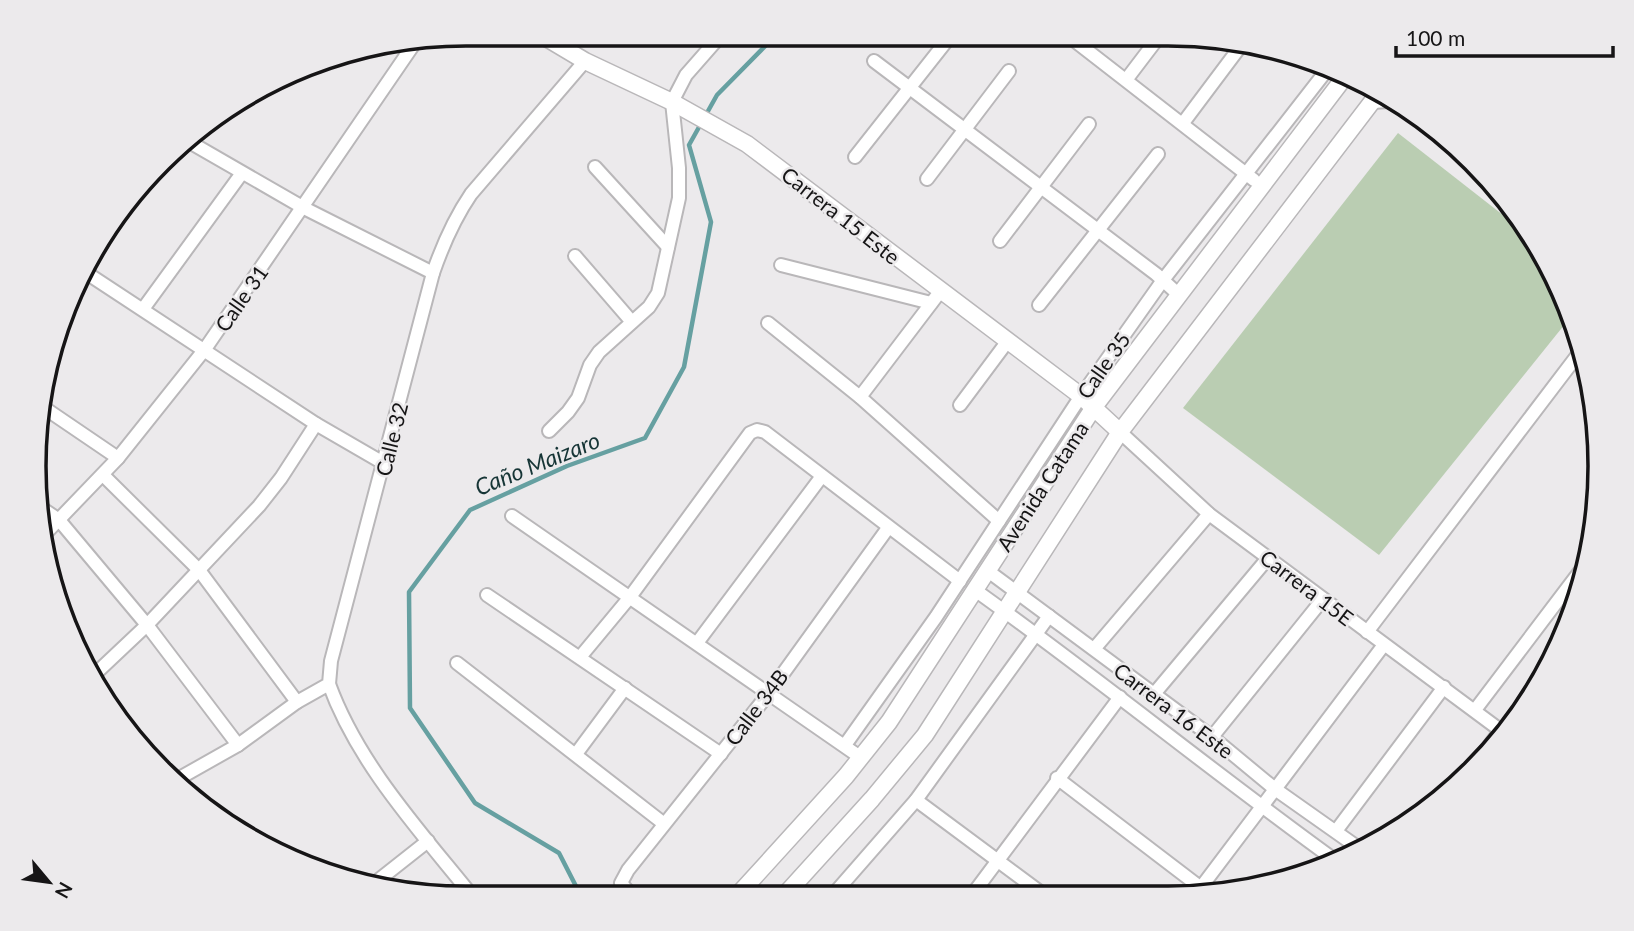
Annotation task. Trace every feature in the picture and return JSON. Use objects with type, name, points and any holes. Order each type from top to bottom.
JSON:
[{"type":"main road","name":"Carrera 15 Este","points":[[562,46],[585,61],[672,102],[747,144],[936,297],[1007,342],[1087,401],[1120,432]]},
{"type":"main road","name":"Avenida Catama","points":[[746,886],[813,813],[889,722],[988,571],[1087,401],[1178,294],[1341,83]]},
{"type":"main road","name":"Avenida Catama","points":[[793,886],[873,799],[925,735],[1120,432],[1374,100]]},
{"type":"street","points":[[549,431],[578,398],[590,365],[599,352],[649,307],[658,293],[679,188],[672,102],[686,75],[711,46]]},
{"type":"street","points":[[855,157],[943,46]]},
{"type":"street","points":[[1084,46],[1262,186]]},
{"type":"street","points":[[1126,80],[1152,46]]},
{"type":"street","name":"Calle 31","points":[[51,529],[118,458],[205,349],[411,49]]},
{"type":"street","points":[[1183,123],[1237,52]]},
{"type":"street","name":"Calle 32","points":[[329,684],[331,661],[385,464],[433,273],[443,244],[463,205],[585,61]]},
{"type":"street","points":[[874,61],[1042,187],[1178,294]]},
{"type":"street","points":[[927,179],[1009,71]]},
{"type":"street","name":"Calle 35","points":[[845,745],[999,521],[1087,401],[1163,280],[1323,75]]},
{"type":"street","points":[[1000,240],[1089,124]]},
{"type":"street","points":[[195,145],[304,208],[433,273]]},
{"type":"street","points":[[1039,305],[1158,154]]},
{"type":"street","points":[[595,167],[668,247]]},
{"type":"street","points":[[143,309],[242,173]]},
{"type":"street","points":[[575,256],[632,322]]},
{"type":"street","points":[[781,265],[936,297],[860,397]]},
{"type":"street","points":[[91,276],[316,424],[385,464]]},
{"type":"street","points":[[768,323],[860,397],[999,521]]},
{"type":"street","points":[[960,405],[1007,342]]},
{"type":"street","points":[[1367,632],[1574,359]]},
{"type":"street","points":[[49,411],[118,458]]},
{"type":"street","points":[[99,670],[148,625],[259,506],[316,424]]},
{"type":"street","points":[[581,656],[630,597],[750,433],[757,430],[765,432],[960,581]]},
{"type":"street","name":"Carrera 15E","points":[[1120,432],[1209,514],[1383,646],[1497,727]]},
{"type":"street","points":[[103,475],[199,570],[297,702]]},
{"type":"street","points":[[697,643],[822,476]]},
{"type":"street","points":[[48,513],[59,520],[148,625],[237,745]]},
{"type":"street","points":[[1094,649],[1209,514]]},
{"type":"street","points":[[512,516],[860,757]]},
{"type":"street","name":"Calle 34B","points":[[624,886],[621,883],[628,870],[769,693],[888,528]]},
{"type":"street","points":[[1154,694],[1268,558]]},
{"type":"street","name":"Carrera 16 Este","points":[[988,571],[1212,737],[1275,789],[1352,843]]},
{"type":"street","points":[[1475,710],[1571,583]]},
{"type":"street","name":"Carrera 16 Este","points":[[975,590],[1327,855]]},
{"type":"street","points":[[487,594],[721,754]]},
{"type":"street","points":[[1212,737],[1323,600]]},
{"type":"street","points":[[841,886],[916,800],[1049,616]]},
{"type":"street","points":[[1208,884],[1275,789],[1383,646]]},
{"type":"street","points":[[457,663],[663,823]]},
{"type":"street","points":[[183,776],[237,745],[297,702],[329,684],[337,707],[371,766],[464,886]]},
{"type":"street","points":[[1336,831],[1444,687]]},
{"type":"street","points":[[576,754],[625,688]]},
{"type":"street","points":[[978,886],[1120,697]]},
{"type":"street","points":[[1057,778],[1193,885]]},
{"type":"street","points":[[916,800],[1032,886]]},
{"type":"street","points":[[383,877],[428,841]]},
{"type":"green space","points":[[1398,133],[1509,220],[1545,280],[1564,325],[1379,555],[1183,408]]},
{"type":"waterway","name":"Caño Maizaro","points":[[576,886],[559,853],[475,803],[410,708],[409,592],[470,510],[567,466],[645,438],[684,367],[711,222],[689,145],[717,95],[765,46]]}]
